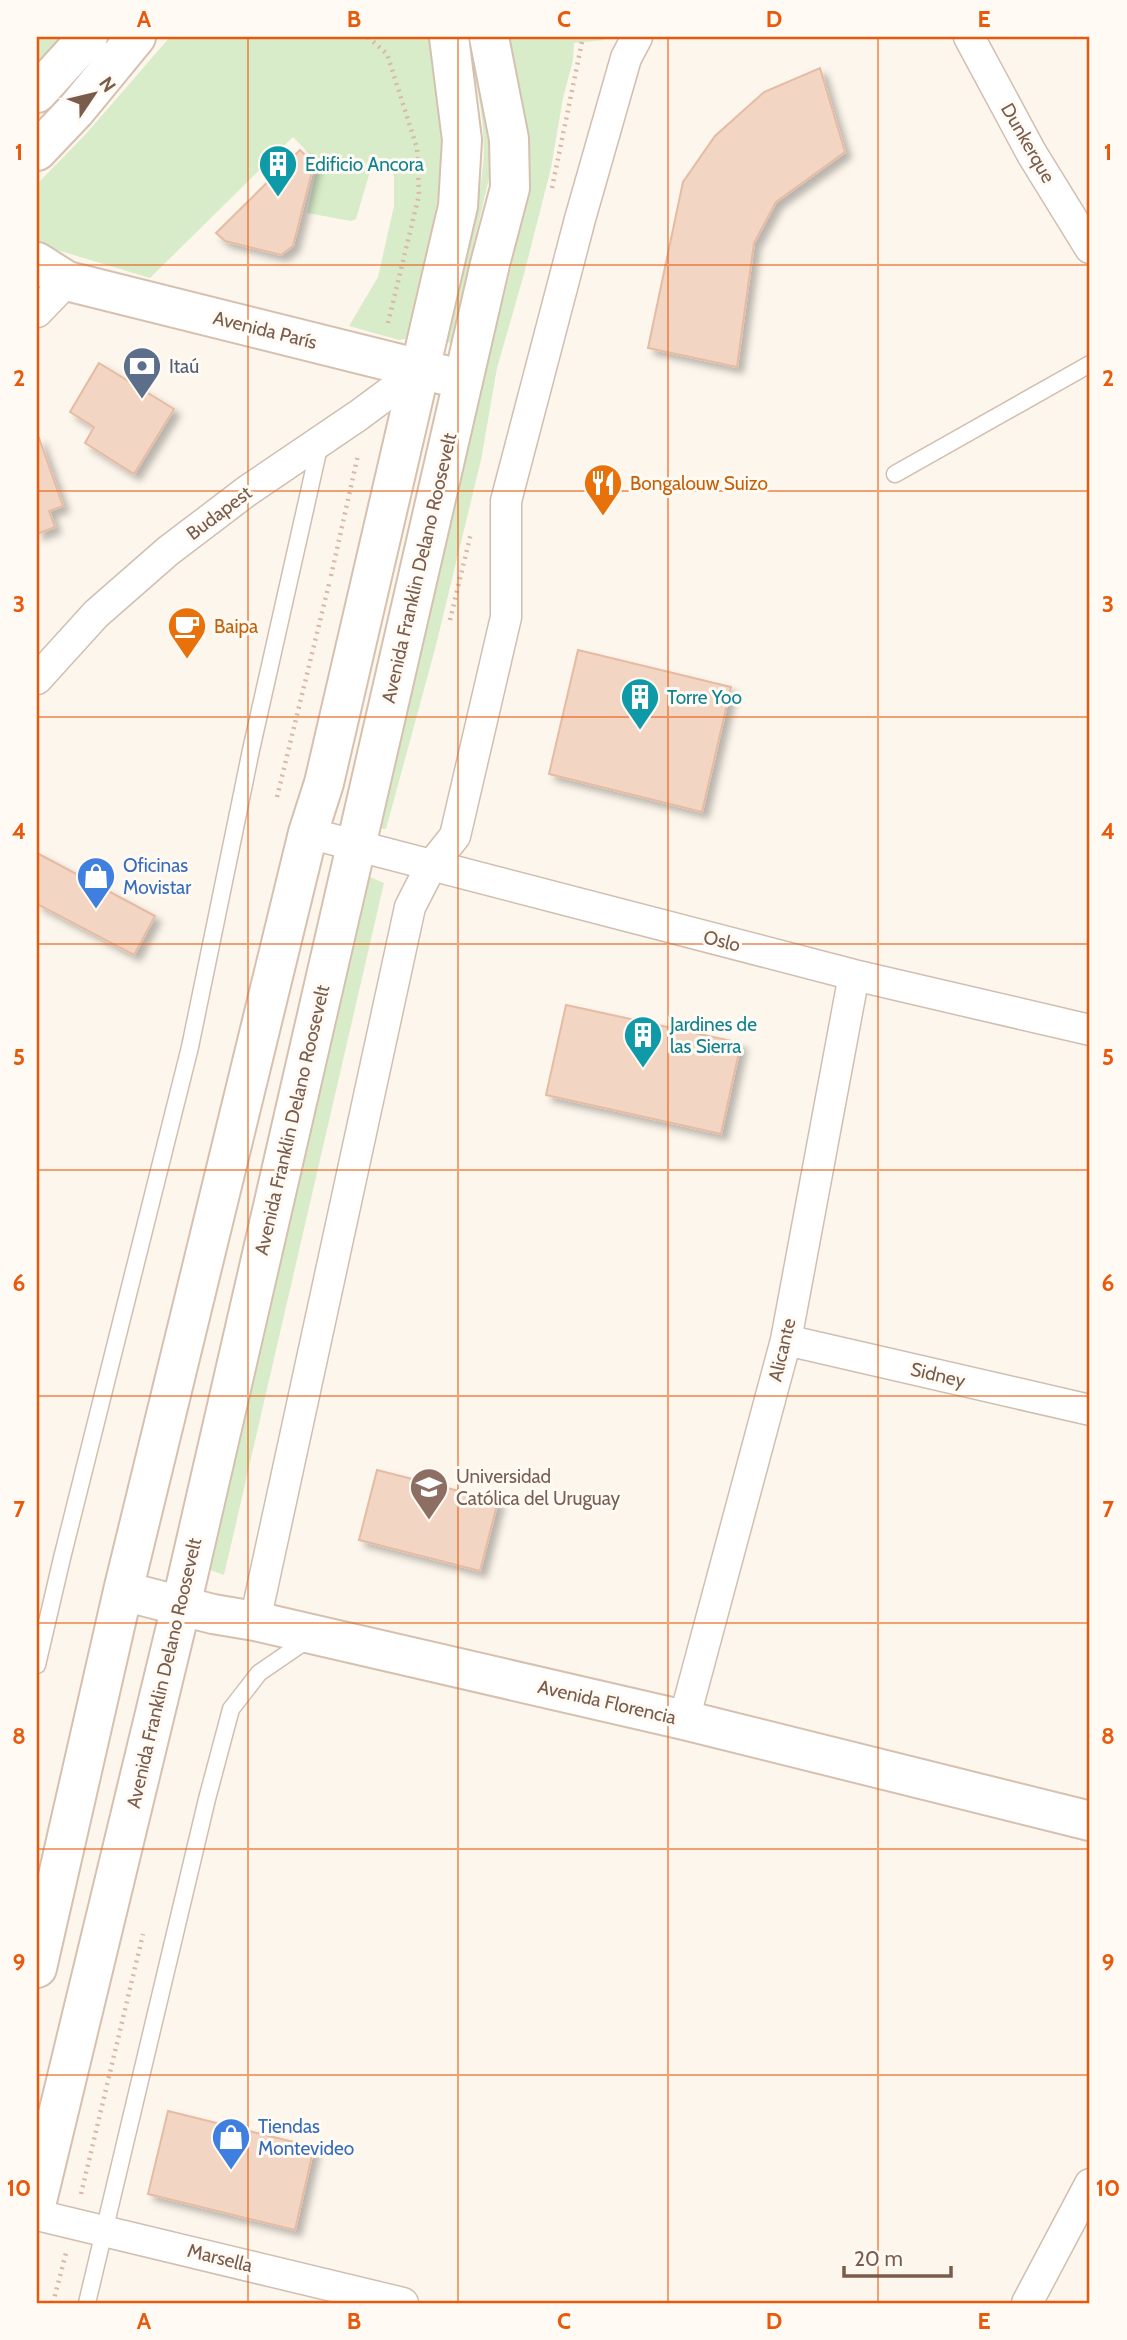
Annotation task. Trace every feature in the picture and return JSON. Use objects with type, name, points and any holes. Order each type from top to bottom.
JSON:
[{"type":"main road","points":[[37,93],[88,37]]},
{"type":"main road","points":[[37,151],[76,110],[136,37]]},
{"type":"main road","points":[[38,1951],[308,833],[324,783],[458,206],[462,140],[449,37]]},
{"type":"main road","name":"Avenida Franklin Delano Roosevelt","points":[[37,2201],[181,1606],[355,845],[510,188],[509,139],[489,37]]},
{"type":"main road","name":"Avenida París","points":[[47,274],[463,381]]},
{"type":"main road","name":"Avenida Florencia","points":[[123,1591],[684,1720],[1090,1821]]},
{"type":"street","points":[[255,1621],[410,907],[431,866],[455,836],[506,617],[506,501],[580,219],[626,58],[638,37]]},
{"type":"street","name":"Dunkerque","points":[[969,37],[1032,154],[1090,248]]},
{"type":"street","points":[[37,312],[47,274]]},
{"type":"street","name":"Budapest","points":[[37,679],[96,614],[168,551],[247,491],[421,369]]},
{"type":"street","name":"Oslo","points":[[308,833],[854,975],[1090,1030]]},
{"type":"street","name":"Alicante","points":[[684,1720],[786,1340],[854,975]]},
{"type":"street","name":"Sidney","points":[[786,1340],[1090,1410]]},
{"type":"street","points":[[1027,2303],[1090,2184]]},
{"type":"street","name":"Marsella","points":[[37,2215],[403,2303]]},
{"type":"lane","points":[[895,474],[1090,363]]},
{"type":"lane","points":[[37,1665],[61,1558],[190,1047],[251,750],[320,441]]},
{"type":"lane","points":[[87,2303],[231,1709],[260,1674],[315,1635]]},
{"type":"green space","points":[[37,37],[62,37],[37,65]]},
{"type":"green space","points":[[170,37],[429,37],[444,139],[443,173],[409,338],[399,340],[349,326],[378,277],[394,206],[394,177],[390,162],[374,158],[356,219],[351,221],[307,213],[318,163],[293,137],[150,278],[37,244],[37,184],[85,135]]},
{"type":"green space","points":[[466,37],[473,37],[490,120],[492,165],[449,343],[445,339],[472,230],[484,150],[482,117]]},
{"type":"green space","points":[[508,37],[604,37],[604,40],[574,43],[551,168],[497,368],[481,460],[435,649],[386,829],[367,827],[465,457],[530,189],[526,132]]},
{"type":"green space","points":[[365,875],[384,883],[224,1575],[201,1567]]},
{"type":"building","points":[[820,68],[845,152],[776,202],[754,243],[737,367],[648,348],[683,182],[715,136],[764,92]]},
{"type":"building","name":"Edificio Ancora","points":[[300,150],[314,164],[293,246],[281,255],[225,241],[216,233]]},
{"type":"building","points":[[99,363],[174,409],[134,474],[85,443],[94,427],[70,412]]},
{"type":"building","points":[[39,438],[63,506],[49,511],[55,527],[37,534],[37,439]]},
{"type":"building","name":"Torre Yoo","points":[[578,650],[731,687],[702,812],[549,774]]},
{"type":"building","name":"Oficinas Movistar","points":[[37,853],[155,916],[134,955],[37,904]]},
{"type":"building","name":"Jardines de las Sierra","points":[[566,1005],[741,1043],[721,1134],[546,1095]]},
{"type":"building","name":"Universidad Católica del Uruguay","points":[[377,1470],[498,1501],[480,1571],[359,1540]]},
{"type":"building","name":"Tiendas Montevideo","points":[[168,2111],[314,2147],[295,2230],[148,2194]]},
{"type":"place","name":"Edificio Ancora","points":[[278,198]]},
{"type":"place","name":"Itaú","points":[[142,400]]},
{"type":"place","name":"Bongalouw Suizo","points":[[603,517]]},
{"type":"place","name":"Baipa","points":[[187,660]]},
{"type":"place","name":"Torre Yoo","points":[[640,731]]},
{"type":"place","name":"Oficinas Movistar","points":[[96,910]]},
{"type":"place","name":"Jardines de las Sierra","points":[[643,1069]]},
{"type":"place","name":"Universidad Católica del Uruguay","points":[[429,1521]]},
{"type":"place","name":"Tiendas Montevideo","points":[[231,2171]]}]
